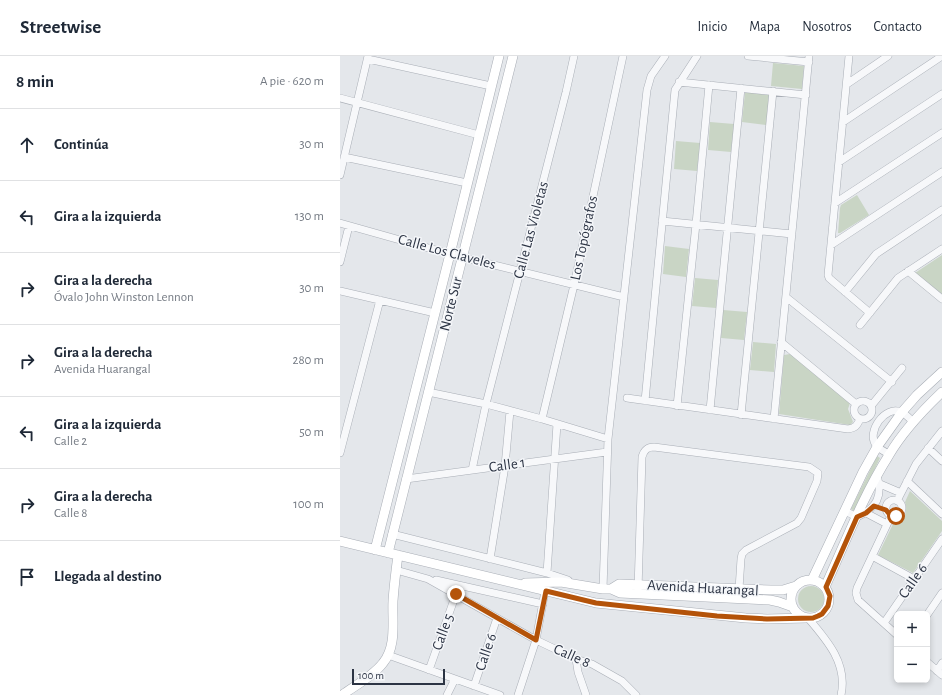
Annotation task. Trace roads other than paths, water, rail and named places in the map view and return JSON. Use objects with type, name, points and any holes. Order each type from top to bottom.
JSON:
[{"type":"street","name":"Norte Sur","points":[[375,550],[450,254],[498,56]]},
{"type":"street","name":"Norte Sur","points":[[388,553],[513,56]]},
{"type":"street","name":"Calle Las Violetas","points":[[472,470],[486,404],[574,56]]},
{"type":"street","name":"Los Topógrafos","points":[[542,419],[574,285],[623,56]]},
{"type":"street","points":[[607,589],[608,440],[647,90],[652,76],[665,56]]},
{"type":"street","points":[[645,401],[675,90],[697,56]]},
{"type":"street","points":[[748,56],[809,59],[774,419]]},
{"type":"street","points":[[849,56],[828,275],[829,278],[870,313]]},
{"type":"street","points":[[847,84],[888,56]]},
{"type":"street","points":[[843,122],[942,56]]},
{"type":"street","points":[[340,175],[368,57],[491,86]]},
{"type":"street","points":[[679,82],[806,94]]},
{"type":"street","points":[[677,406],[709,85]]},
{"type":"street","points":[[710,410],[741,88]]},
{"type":"street","points":[[741,415],[773,91]]},
{"type":"street","points":[[839,162],[942,94]]},
{"type":"street","points":[[340,98],[478,135]]},
{"type":"street","points":[[835,203],[942,133]]},
{"type":"street","points":[[344,157],[467,183]]},
{"type":"street","points":[[831,245],[942,172]]},
{"type":"street","points":[[845,292],[876,254],[942,210]]},
{"type":"street","points":[[662,221],[792,234]]},
{"type":"street","name":"Calle Los Claveles","points":[[340,223],[450,254],[624,297]]},
{"type":"street","points":[[340,262],[349,226]]},
{"type":"street","points":[[860,325],[898,278],[942,249]]},
{"type":"street","points":[[908,272],[942,300]]},
{"type":"street","points":[[340,291],[435,313]]},
{"type":"street","points":[[786,296],[892,382]]},
{"type":"street","points":[[340,453],[380,300]]},
{"type":"street","points":[[781,342],[856,404]]},
{"type":"street","points":[[627,398],[848,429],[854,428],[862,419],[870,416],[872,408],[902,368]]},
{"type":"street","points":[[812,580],[863,472],[877,446],[902,412],[917,395],[942,372]]},
{"type":"street","points":[[428,392],[486,404],[542,419],[608,440]]},
{"type":"street","points":[[826,587],[857,517],[889,454],[913,422],[942,392]]},
{"type":"street","points":[[875,426],[855,415],[853,409],[856,404],[860,401],[868,402],[882,417]]},
{"type":"street","points":[[490,559],[505,466],[510,411]]},
{"type":"street","points":[[889,454],[877,446],[873,440],[875,426],[882,417],[894,411],[902,412],[913,422]]},
{"type":"street","points":[[547,573],[557,424]]},
{"type":"street","points":[[894,632],[858,600],[856,593],[857,588],[887,524],[889,513],[887,504],[894,501],[901,493],[916,464],[942,431]]},
{"type":"street","points":[[638,589],[642,457],[646,449],[654,447],[802,466],[814,469],[818,473],[817,481],[801,518],[797,523],[746,550],[742,554],[739,589]]},
{"type":"street","points":[[928,448],[942,461]]},
{"type":"street","name":"Calle 1","points":[[406,479],[607,452]]},
{"type":"street","points":[[857,517],[866,513],[874,506],[879,496],[880,484],[877,475]]},
{"type":"street","points":[[907,482],[942,514]]},
{"type":"street","points":[[880,484],[901,493]]},
{"type":"street","points":[[874,506],[896,516],[901,511],[902,507],[894,501],[879,496]]},
{"type":"street","points":[[845,511],[857,517]]},
{"type":"street","points":[[866,513],[887,524]]},
{"type":"street","points":[[835,532],[848,537]]},
{"type":"street","points":[[392,534],[547,573],[579,584]]},
{"type":"street","name":"Calle 6","points":[[884,623],[942,539]]},
{"type":"street","name":"Avenida Huarangal","points":[[340,541],[596,603],[717,616],[767,619],[807,618]]},
{"type":"street","points":[[342,695],[376,671],[384,663],[388,655],[393,637],[393,600],[398,555]]},
{"type":"street","points":[[872,556],[914,579]]},
{"type":"street","name":"Calle 8","points":[[396,570],[428,579],[536,640],[576,659],[592,664],[622,681],[636,695]]},
{"type":"street","points":[[428,579],[543,604]]},
{"type":"street","points":[[807,618],[813,618],[822,614],[828,606],[830,596],[826,587],[817,581],[812,580],[796,586],[792,596],[793,607],[796,612],[807,618],[831,647],[841,668],[841,695]]},
{"type":"street","name":"Avenida Huarangal","points":[[520,584],[550,581],[579,584],[620,593],[638,589],[777,590],[796,586]]},
{"type":"street","name":"Avenida Huarangal","points":[[638,589],[770,600],[793,607]]},
{"type":"street","points":[[518,695],[536,640],[546,591]]},
{"type":"street","points":[[930,611],[942,593]]},
{"type":"street","name":"Calle 5","points":[[429,670],[456,594]]},
{"type":"street","name":"Calle 6","points":[[474,686],[497,618]]},
{"type":"street","points":[[388,655],[500,695]]},
{"type":"street","points":[[576,659],[578,672],[586,695]]},
{"type":"street","points":[[930,665],[939,673],[942,663]]},
{"type":"street","points":[[447,695],[455,679]]}]
